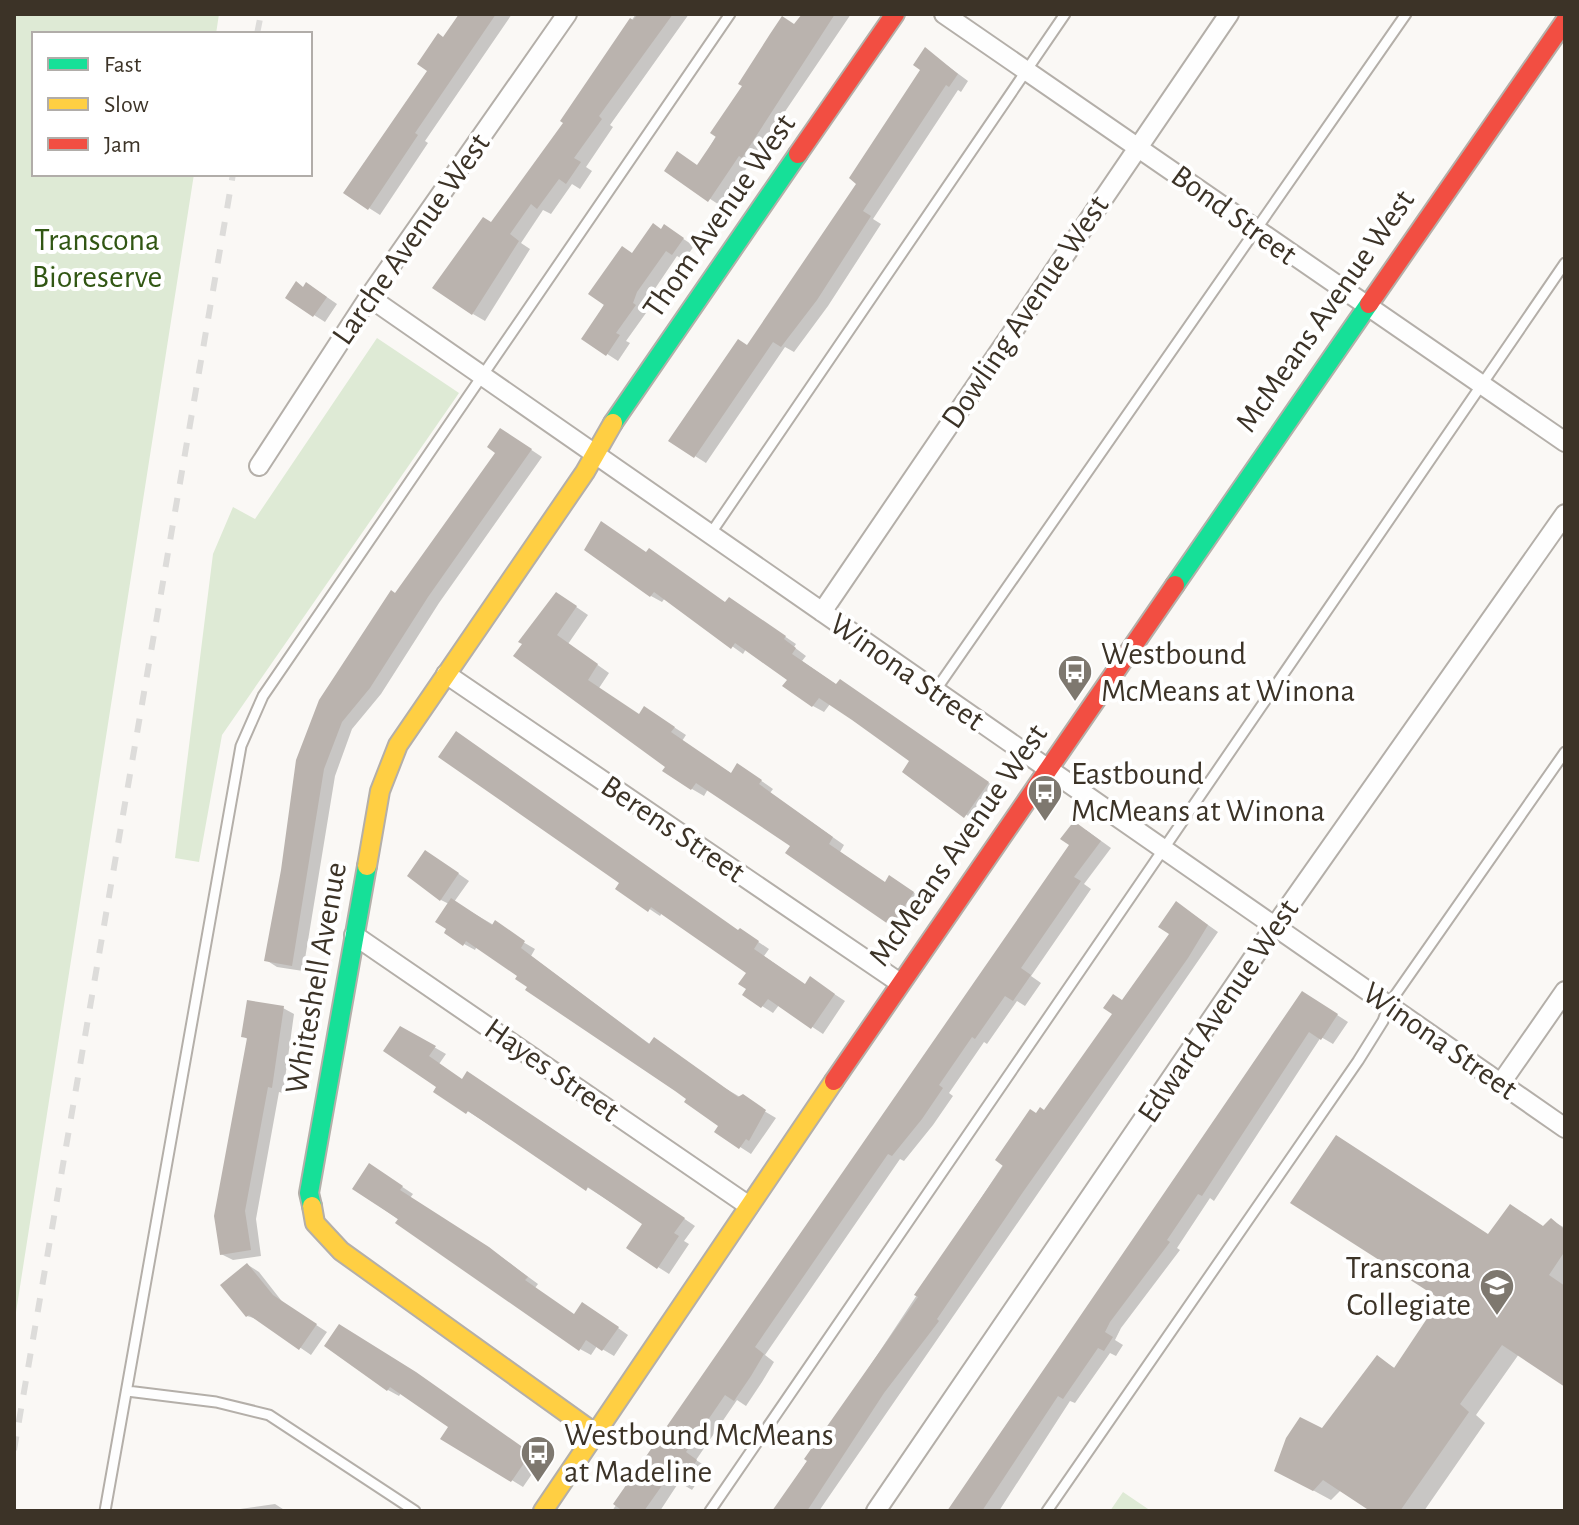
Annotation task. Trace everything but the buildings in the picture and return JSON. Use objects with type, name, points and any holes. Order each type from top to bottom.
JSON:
[{"type":"street","name":"Larche Avenue West","points":[[259,466],[369,297],[567,14]]},
{"type":"street","name":"Thom Avenue West","points":[[596,454],[614,421],[895,14]]},
{"type":"street","name":"Bond Street","points":[[944,14],[1565,442]]},
{"type":"street","name":"Dowling Avenue West","points":[[822,612],[1229,14]]},
{"type":"street","name":"McMeans Avenue West","points":[[543,1511],[1364,306],[1565,21]]},
{"type":"street","name":"Winona Street","points":[[369,297],[1565,1128]]},
{"type":"street","name":"Whiteshell Avenue","points":[[596,454],[398,745],[380,791],[309,1193],[315,1223],[341,1251],[596,1434]]},
{"type":"street","name":"Edward Avenue West","points":[[876,1511],[1275,926],[1565,514]]},
{"type":"street","name":"Berens Street","points":[[446,674],[900,983]]},
{"type":"street","name":"Hayes Street","points":[[354,935],[749,1206]]},
{"type":"street","points":[[1501,1083],[1565,991]]},
{"type":"lane","points":[[105,1511],[241,746],[263,696],[730,14]]},
{"type":"lane","points":[[711,533],[1065,14]]},
{"type":"lane","points":[[934,691],[1406,14]]},
{"type":"lane","points":[[710,1511],[1565,263]]},
{"type":"lane","points":[[1047,1511],[1358,1061],[1383,1021],[1389,1004],[1565,752]]},
{"type":"lane","points":[[127,1391],[216,1402],[269,1415],[415,1511]]},
{"type":"green space","name":"Transcona Bioreserve","points":[[14,14],[219,14],[216,32],[32,32],[32,176],[194,176],[14,1325]]},
{"type":"green space","points":[[377,338],[459,393],[222,735],[199,862],[175,858],[213,554],[233,507],[255,519]]},
{"type":"green space","points":[[1123,1492],[1151,1511],[1110,1511]]},
{"type":"railway","points":[[257,32],[261,14]]},
{"type":"railway","points":[[14,1450],[233,176]]},
{"type":"traffic: fast","points":[[613,423],[798,154]]},
{"type":"traffic: fast","points":[[1175,585],[1369,304]]},
{"type":"traffic: fast","points":[[312,1206],[309,1193],[367,866]]},
{"type":"traffic: slow","points":[[367,866],[380,791],[398,745],[585,472],[613,423]]},
{"type":"traffic: slow","points":[[543,1511],[834,1081]]},
{"type":"traffic: slow","points":[[312,1206],[315,1223],[341,1251],[596,1434]]},
{"type":"traffic: jam","points":[[798,154],[895,14]]},
{"type":"traffic: jam","points":[[1369,304],[1565,21]]},
{"type":"traffic: jam","points":[[834,1081],[1175,585]]},
{"type":"place","name":"Westbound McMeans at Winona","points":[[1075,703]]},
{"type":"place","name":"Eastbound McMeans at Winona","points":[[1045,823]]},
{"type":"place","name":"Transcona Collegiate","points":[[1497,1317]]},
{"type":"place","name":"Westbound McMeans at Madeline","points":[[538,1484]]}]
